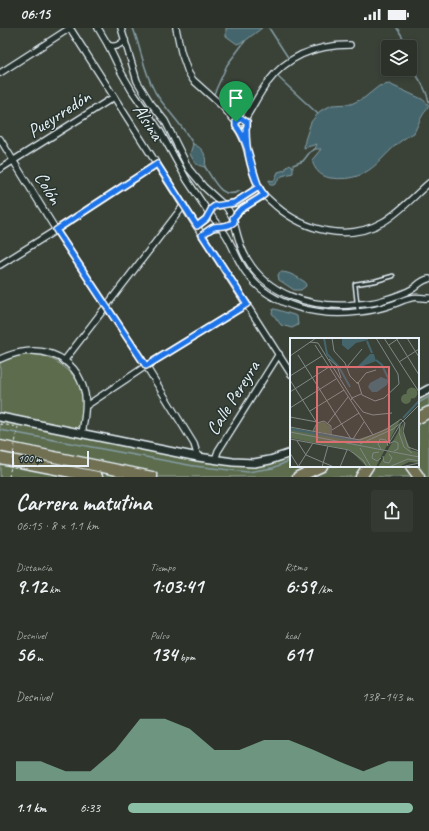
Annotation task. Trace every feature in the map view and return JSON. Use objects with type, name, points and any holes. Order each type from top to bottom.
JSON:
[{"type":"highway","points":[[419,417],[429,412]]},
{"type":"highway","points":[[0,446],[152,477]]},
{"type":"highway","points":[[0,458],[97,477]]},
{"type":"highway","points":[[298,477],[320,467]]},
{"type":"highway","points":[[361,477],[367,467]]},
{"type":"highway","points":[[412,467],[419,477]]},
{"type":"street","points":[[0,73],[70,28]]},
{"type":"street","name":"Alsina","points":[[70,28],[290,372]]},
{"type":"street","points":[[98,28],[124,78],[160,130],[187,180],[225,234],[249,277],[262,290],[280,301],[307,310],[333,313],[358,312],[417,297],[429,298]]},
{"type":"street","points":[[121,28],[137,81],[165,122],[189,169],[204,187],[231,213],[234,220],[237,238],[247,259],[264,279],[281,292],[293,298],[309,302],[340,305],[378,302],[414,288],[424,280],[429,279]]},
{"type":"street","points":[[177,29],[181,52],[193,80],[222,106],[236,122],[236,126],[246,148],[259,187],[264,195],[283,212],[302,223],[329,232],[342,233],[363,229],[382,222],[399,210],[429,183]]},
{"type":"street","points":[[108,45],[114,47],[125,40]]},
{"type":"street","points":[[246,148],[246,128],[248,124],[246,120],[267,83],[274,75],[300,55],[315,49],[336,45],[350,45]]},
{"type":"street","name":"Pueyrredón","points":[[0,169],[114,97]]},
{"type":"street","points":[[236,122],[241,118],[246,120]]},
{"type":"street","points":[[239,130],[246,128]]},
{"type":"street","name":"Colón","points":[[0,138],[56,230],[146,366],[194,444],[198,457]]},
{"type":"street","points":[[0,265],[157,164]]},
{"type":"street","points":[[197,226],[206,219],[215,206],[234,203],[259,187]]},
{"type":"street","points":[[202,235],[209,230],[227,226],[234,220],[240,210],[264,195]]},
{"type":"street","points":[[64,361],[184,205]]},
{"type":"street","points":[[405,292],[408,299]]},
{"type":"street","points":[[86,406],[146,366],[247,304]]},
{"type":"street","points":[[0,359],[10,354],[23,351],[40,350],[52,354],[64,361],[74,370],[80,379],[85,395],[86,406],[82,434]]},
{"type":"street","name":"Calle Pereyra","points":[[216,460],[218,451],[278,354]]},
{"type":"street","points":[[419,394],[429,389]]},
{"type":"street","points":[[0,417],[216,460],[254,463],[270,460],[290,452]]},
{"type":"lane","points":[[358,312],[355,284],[393,276]]},
{"type":"path","points":[[0,424],[18,428],[9,477]]},
{"type":"green space","points":[[22,355],[45,356],[65,367],[75,378],[81,391],[83,407],[82,423],[76,429],[0,414],[0,363],[10,358]]},
{"type":"green space","points":[[429,393],[429,477],[0,477],[0,421],[227,464],[290,454],[290,467],[419,467],[419,398]]},
{"type":"water","points":[[226,28],[262,28],[245,41],[237,44],[226,36]]},
{"type":"water","points":[[389,84],[422,99],[429,105],[414,133],[393,148],[368,171],[358,176],[330,178],[320,174],[314,166],[312,160],[321,149],[315,149],[317,144],[304,148],[311,122],[320,111],[332,105],[351,104],[364,98],[379,86]]},
{"type":"water","points":[[193,144],[200,148],[204,153],[206,159],[205,167],[199,165],[193,160],[190,154]]},
{"type":"water","points":[[290,164],[293,167],[293,173],[282,176],[274,185],[270,185],[269,180],[274,181],[278,172],[285,170]]},
{"type":"water","points":[[280,272],[296,277],[305,282],[306,286],[301,290],[294,290],[279,280],[278,275]]},
{"type":"water","points":[[273,309],[297,316],[298,325],[292,328],[281,325],[272,313]]},
{"type":"waterway","points":[[133,28],[148,77],[155,92],[193,144]]},
{"type":"waterway","points":[[269,28],[289,59]]},
{"type":"waterway","points":[[397,28],[403,40]]},
{"type":"waterway","points":[[214,94],[227,65],[245,41]]},
{"type":"waterway","points":[[417,76],[424,87],[429,102]]},
{"type":"waterway","points":[[278,77],[318,114]]},
{"type":"waterway","points":[[293,165],[303,161],[310,152],[315,149]]},
{"type":"waterway","points":[[205,167],[215,183],[223,191],[228,193],[240,191]]},
{"type":"waterway","points":[[419,402],[429,397]]},
{"type":"waterway","points":[[0,430],[194,466],[248,472],[273,468],[290,460]]},
{"type":"route","points":[[236,122],[235,124],[246,148],[259,187],[234,203],[215,206],[210,210],[206,219],[197,226],[157,164],[56,230],[146,366],[247,304],[202,235],[212,228],[223,227],[231,224],[234,222],[233,218],[240,210],[264,195],[259,187],[256,180],[246,148],[246,128],[248,124],[244,118],[239,118],[236,122]]}]
